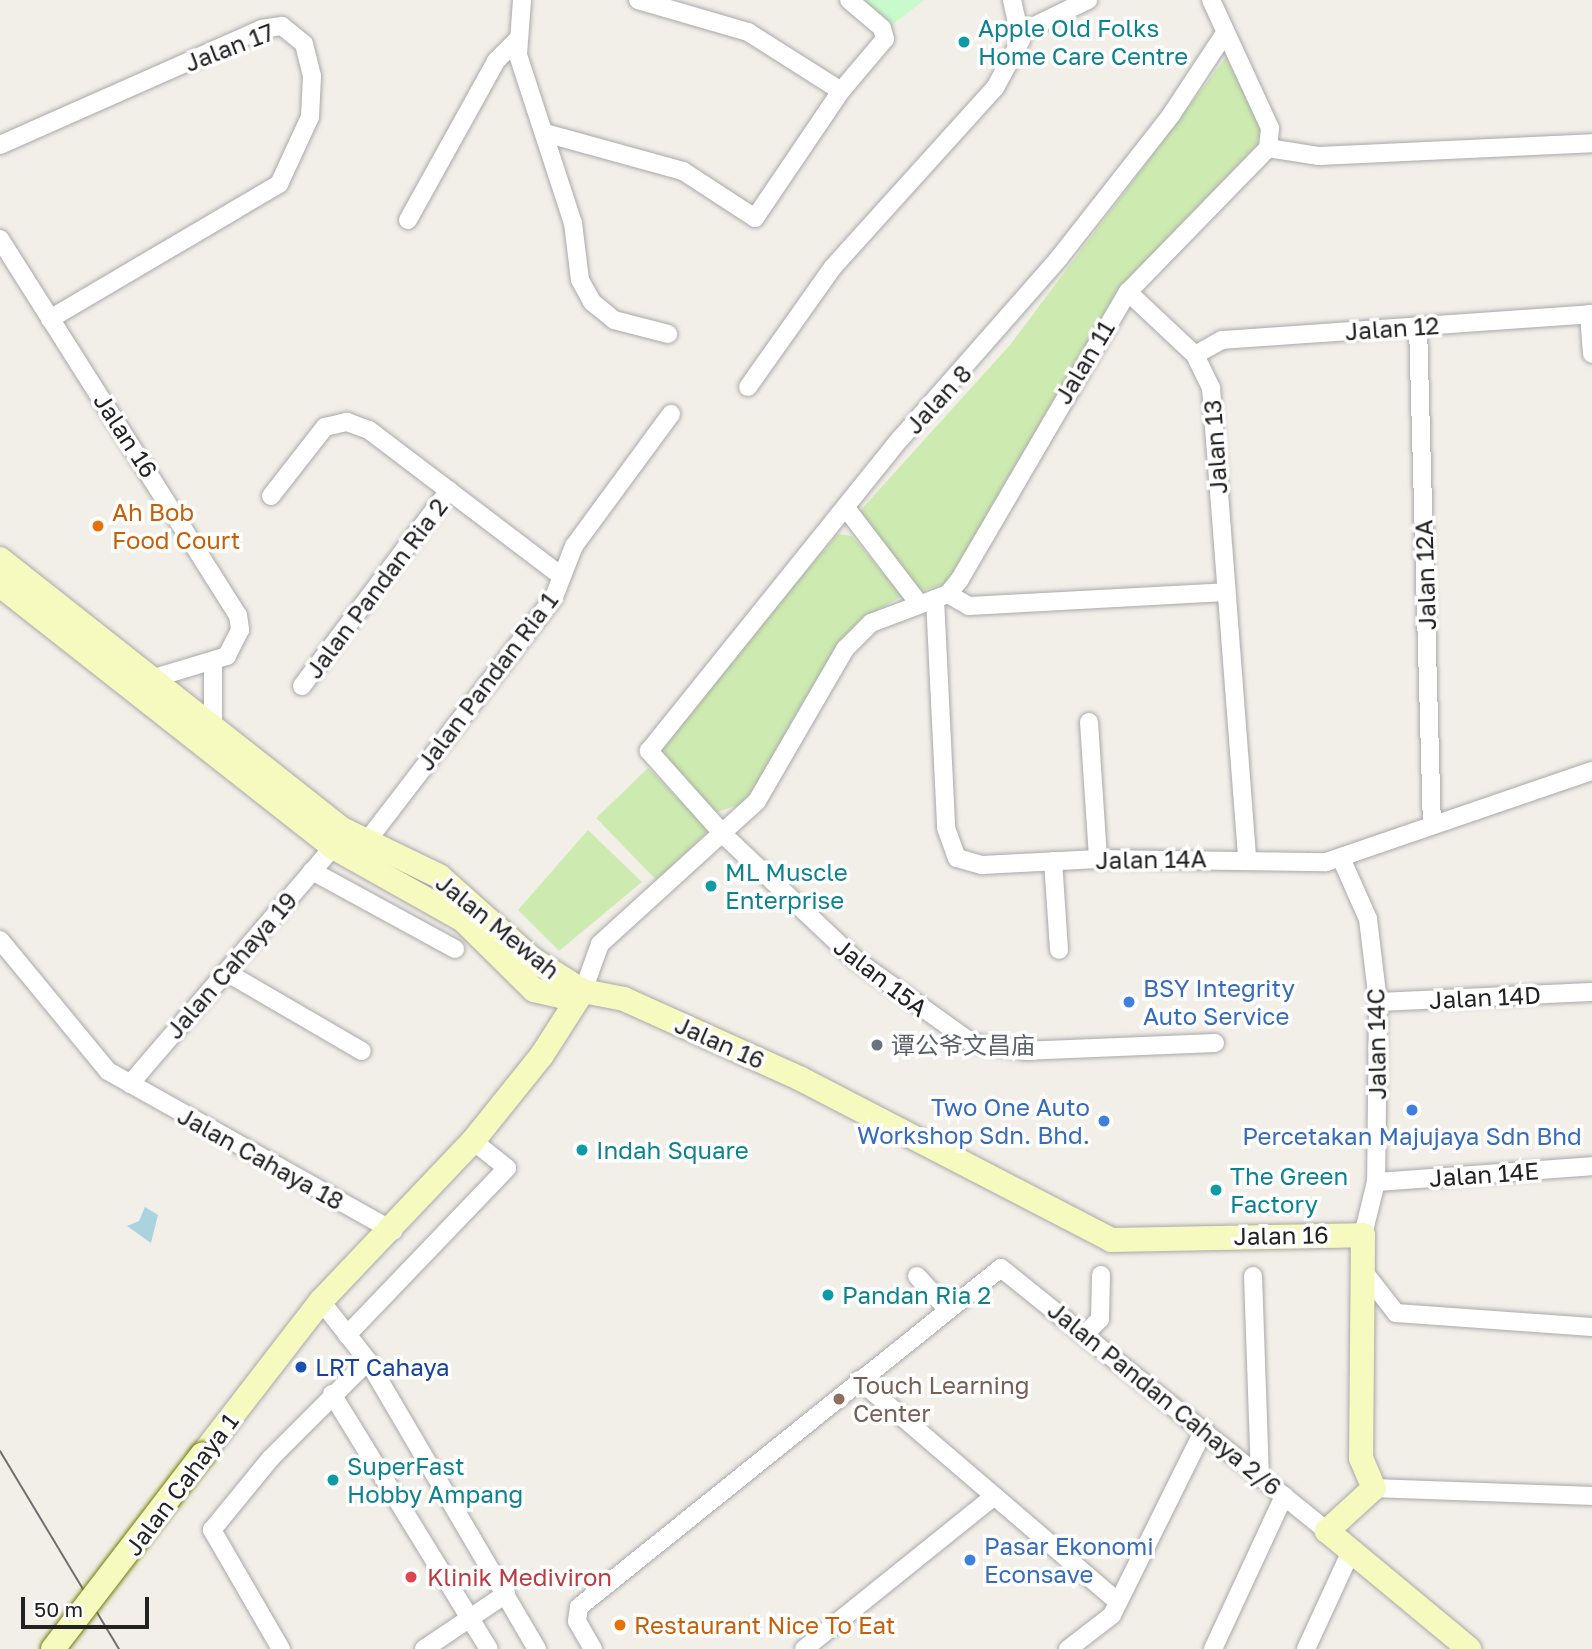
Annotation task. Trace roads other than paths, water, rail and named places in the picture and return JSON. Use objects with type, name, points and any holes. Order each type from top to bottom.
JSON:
[{"type":"street","points":[[522,0],[518,39],[522,71],[573,223],[580,280],[592,302],[614,320],[668,334]]},
{"type":"street","points":[[638,0],[748,32],[841,91]]},
{"type":"street","points":[[545,133],[683,171],[755,218],[841,91],[885,39],[882,28],[849,0]]},
{"type":"street","points":[[748,387],[833,267],[995,88],[1020,33],[1012,0]]},
{"type":"street","points":[[1020,33],[1088,0]]},
{"type":"street","points":[[1211,0],[1270,128],[1269,145],[1332,156],[1592,143]]},
{"type":"street","name":"Jalan 17","points":[[0,145],[262,29],[282,26],[304,44],[312,76],[310,117],[279,184],[50,319]]},
{"type":"street","name":"Jalan 8","points":[[653,761],[653,741],[846,508],[1059,258],[1171,115],[1225,33]]},
{"type":"street","points":[[408,220],[496,61],[518,39]]},
{"type":"street","name":"Jalan 11","points":[[933,598],[1128,292],[1269,145]]},
{"type":"street","name":"Jalan 16","points":[[0,239],[238,615],[235,645],[213,663]]},
{"type":"street","name":"Jalan 13","points":[[1128,292],[1195,355],[1211,388],[1247,858]]},
{"type":"street","points":[[1590,314],[1592,354]]},
{"type":"street","name":"Jalan 12","points":[[1195,355],[1222,340],[1590,314]]},
{"type":"street","name":"Jalan 12A","points":[[1418,326],[1432,823]]},
{"type":"street","name":"Jalan Pandan Ria 1","points":[[367,841],[554,597],[574,546],[671,414]]},
{"type":"street","points":[[271,496],[325,428],[347,422],[369,430],[561,576]]},
{"type":"street","name":"Jalan Pandan Ria 2","points":[[302,686],[449,490]]},
{"type":"street","points":[[846,508],[933,598],[969,606],[1226,592]]},
{"type":"street","name":"Jalan Mewah","points":[[0,559],[141,685],[333,847],[463,920],[534,990],[561,996],[583,991]]},
{"type":"street","name":"Jalan Mewah","points":[[0,585],[141,685],[213,729],[342,829],[439,876],[532,959],[583,991]]},
{"type":"street","points":[[583,991],[600,944],[724,835],[757,801],[798,740],[845,649],[871,623],[933,598]]},
{"type":"street","name":"Jalan 14A","points":[[933,598],[946,828],[957,858],[982,865],[1098,859],[1341,858],[1432,823],[1592,771]]},
{"type":"street","points":[[141,685],[213,663],[213,729]]},
{"type":"street","points":[[1088,722],[1098,859]]},
{"type":"street","name":"Jalan 15A","points":[[653,761],[724,835],[885,985],[972,1043],[1028,1051],[1215,1043]]},
{"type":"street","name":"Jalan Cahaya 19","points":[[130,1084],[333,847]]},
{"type":"street","name":"Jalan 14C","points":[[1341,858],[1368,919],[1378,1002],[1376,1182],[1363,1235]]},
{"type":"street","points":[[1053,861],[1059,950]]},
{"type":"street","points":[[312,872],[455,949]]},
{"type":"street","name":"Jalan Cahaya 18","points":[[0,940],[101,1064],[130,1084],[389,1235]]},
{"type":"street","points":[[226,972],[362,1051]]},
{"type":"street","points":[[534,990],[548,1023],[542,1055]]},
{"type":"street","name":"Jalan 16","points":[[583,991],[624,999],[801,1079],[1111,1240],[1363,1235]]},
{"type":"street","name":"Jalan Cahaya 1","points":[[52,1649],[256,1385],[473,1141],[542,1055],[583,991]]},
{"type":"street","name":"Jalan 14D","points":[[1378,1002],[1592,992]]},
{"type":"street","points":[[347,1335],[507,1168],[473,1141]]},
{"type":"street","name":"Jalan 14E","points":[[1376,1182],[1592,1166]]},
{"type":"street","points":[[1363,1235],[1361,1458],[1374,1488]]},
{"type":"street","name":"Jalan Pandan Cahaya 2/6","points":[[948,1310],[1001,1268],[1086,1333],[1327,1531]]},
{"type":"street","points":[[1362,1269],[1396,1313],[1592,1327]]},
{"type":"street","points":[[1086,1333],[1100,1319],[1101,1275]]},
{"type":"street","points":[[593,1649],[578,1621],[579,1607],[948,1310],[917,1276]]},
{"type":"street","points":[[1253,1276],[1260,1476]]},
{"type":"street","points":[[325,1306],[368,1361],[537,1649]]},
{"type":"street","points":[[281,1649],[212,1530],[332,1394],[368,1361]]},
{"type":"street","points":[[859,1380],[1118,1602]]},
{"type":"street","points":[[332,1394],[489,1649]]},
{"type":"street","points":[[1069,1649],[1118,1602],[1204,1430]]},
{"type":"street","points":[[1468,1649],[1327,1531],[1374,1488],[1592,1496]]},
{"type":"street","points":[[804,1649],[994,1496]]},
{"type":"street","points":[[1213,1649],[1284,1496]]},
{"type":"street","points":[[1306,1649],[1351,1551]]},
{"type":"street","points":[[424,1649],[506,1594]]},
{"type":"water","points":[[145,1207],[158,1215],[151,1243],[127,1226],[139,1221]]},
{"type":"tram line","points":[[0,1451],[119,1649]]},
{"type":"place","name":"Apple Old Folks Home Care Centre","points":[[964,42]]},
{"type":"place","name":"Ah Bob Food Court","points":[[98,526]]},
{"type":"place","name":"ML Muscle Enterprise","points":[[711,886]]},
{"type":"place","name":"BSY Integrity Auto Service","points":[[1129,1002]]},
{"type":"place","name":"谭公爷文昌庙","points":[[877,1045]]},
{"type":"place","name":"Percetakan Majujaya Sdn Bhd","points":[[1412,1110]]},
{"type":"place","name":"Two One Auto Workshop Sdn. Bhd.","points":[[1104,1121]]},
{"type":"place","name":"Indah Square","points":[[582,1150]]},
{"type":"place","name":"The Green Factory","points":[[1216,1190]]},
{"type":"place","name":"Pandan Ria 2","points":[[828,1295]]},
{"type":"place","name":"LRT Cahaya","points":[[301,1367]]},
{"type":"place","name":"Touch Learning Center","points":[[839,1399]]},
{"type":"place","name":"SuperFast Hobby Ampang","points":[[333,1480]]},
{"type":"place","name":"Pasar Ekonomi Econsave","points":[[970,1560]]},
{"type":"place","name":"Klinik Mediviron","points":[[411,1577]]},
{"type":"place","name":"Restaurant Nice To Eat","points":[[620,1625]]}]
